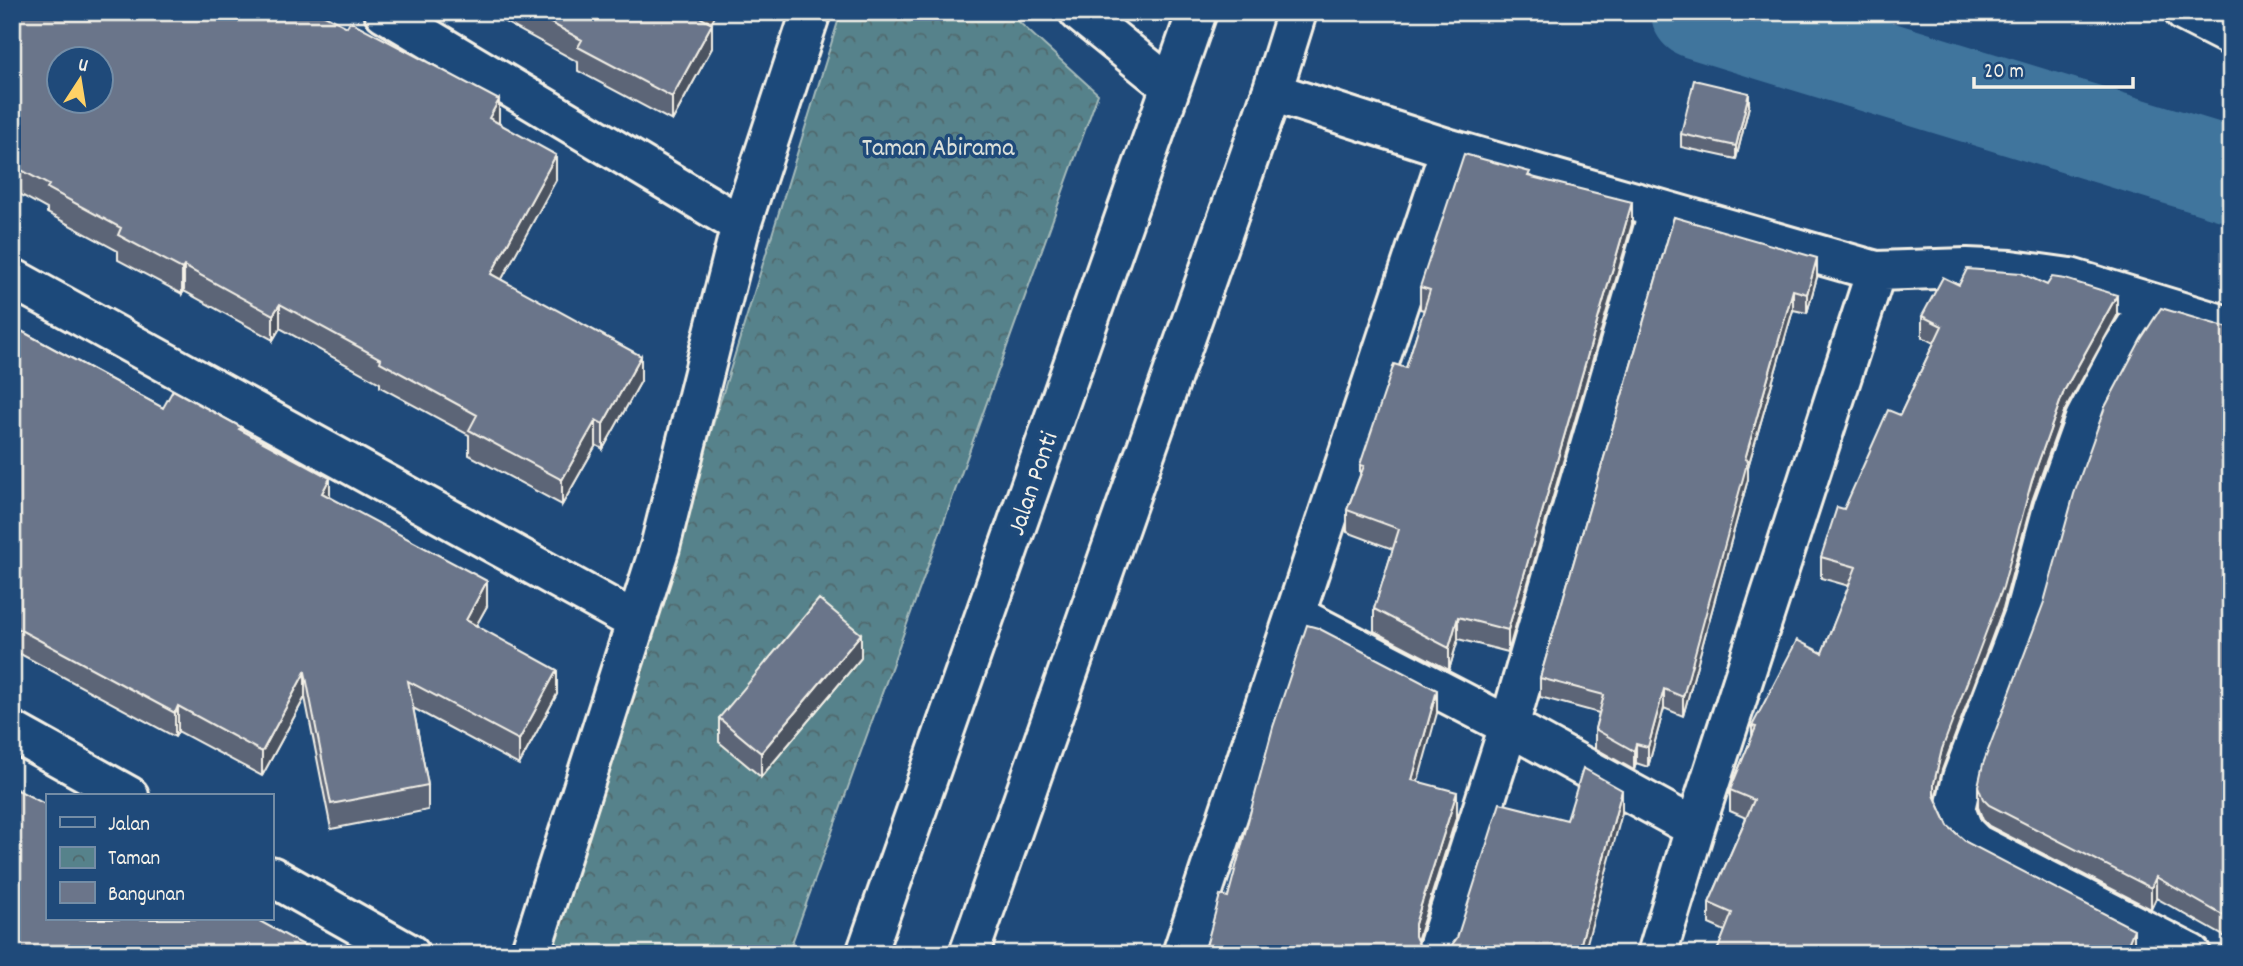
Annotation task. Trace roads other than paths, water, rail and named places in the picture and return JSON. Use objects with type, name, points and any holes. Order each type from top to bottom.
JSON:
[{"type":"street","points":[[384,12],[741,225]]},
{"type":"street","points":[[530,954],[660,547],[741,225],[811,12]]},
{"type":"street","points":[[1079,12],[1170,86]]},
{"type":"street","name":"Jalan Ponti","points":[[866,954],[1197,12]]},
{"type":"street","points":[[2185,12],[2231,36]]},
{"type":"street","points":[[969,954],[1296,17]]},
{"type":"street","points":[[1272,92],[1450,149],[1876,271],[1966,268],[2011,270],[2070,278],[2231,327]]},
{"type":"street","points":[[1182,954],[1450,149]]},
{"type":"street","points":[[1436,954],[1509,726],[1659,209]]},
{"type":"street","points":[[1657,954],[1695,828],[1876,271]]},
{"type":"street","points":[[12,278],[635,621]]},
{"type":"street","points":[[2151,303],[2122,349],[2085,419],[2053,508],[2024,615],[1962,778],[1955,809],[1964,832],[1976,844],[2191,954]]},
{"type":"street","points":[[1295,615],[1509,726],[1695,828]]},
{"type":"street","points":[[12,731],[125,794]]},
{"type":"street","points":[[273,877],[411,954]]},
{"type":"waterway","points":[[1698,12],[2231,175]]},
{"type":"park label","name":"Taman Abirama","points":[[938,146]]}]
